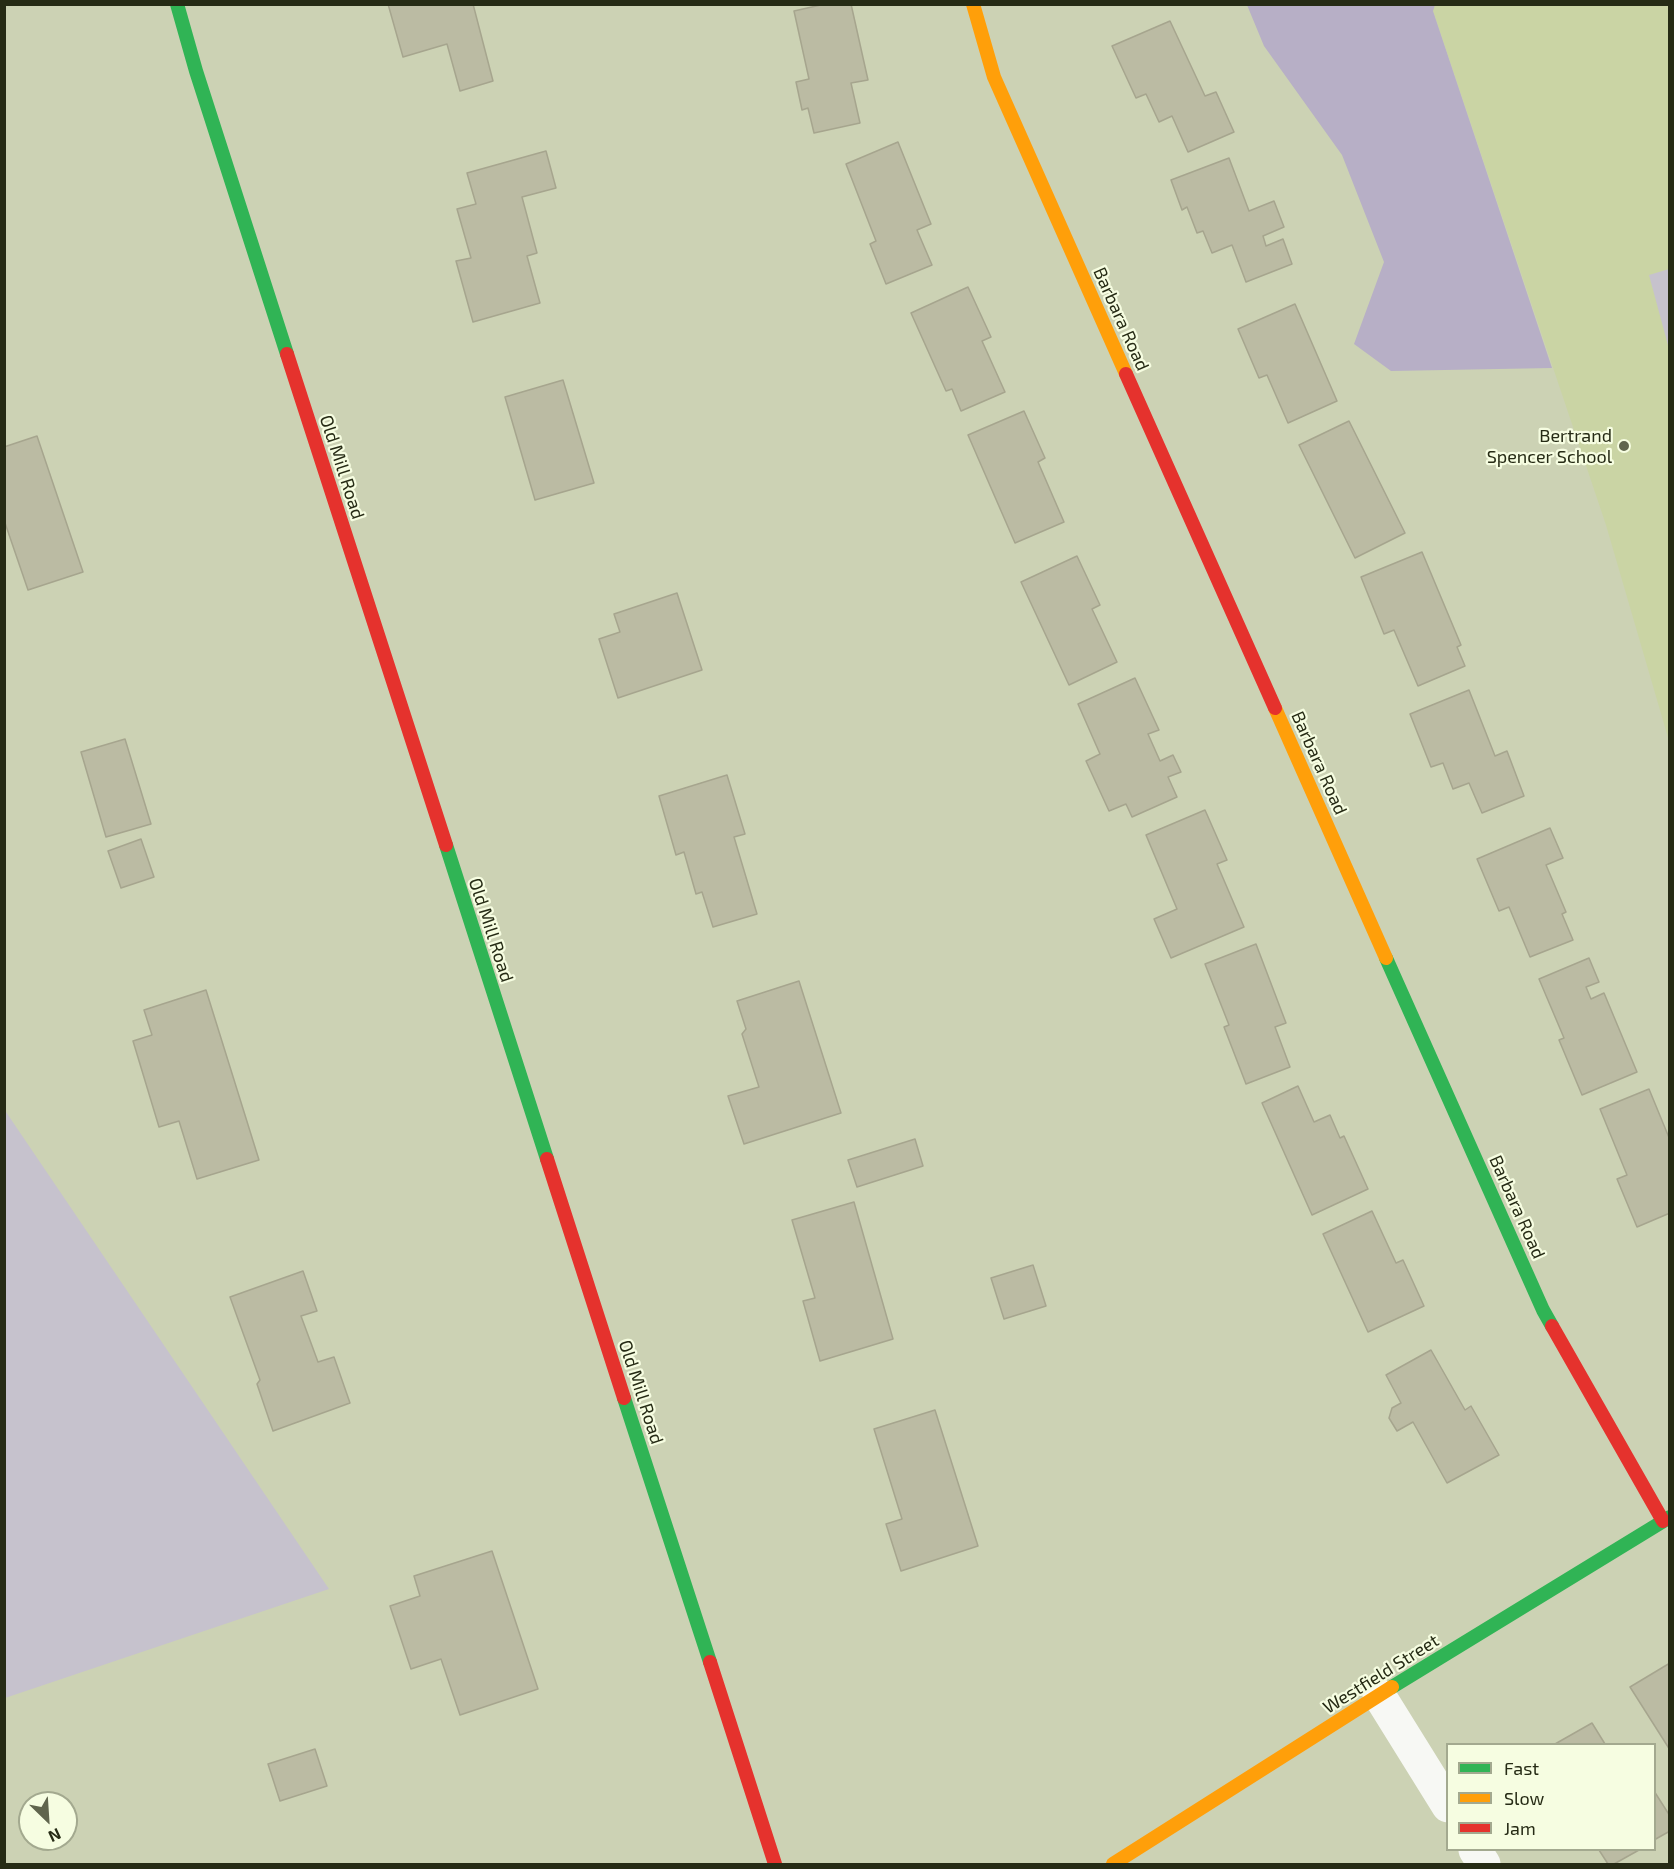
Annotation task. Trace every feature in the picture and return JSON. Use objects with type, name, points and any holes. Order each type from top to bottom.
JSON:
[{"type":"street","name":"Old Mill Road","points":[[177,4],[203,93],[775,1864]]},
{"type":"street","name":"Barbara Road","points":[[974,4],[994,77],[1543,1310],[1666,1519]]},
{"type":"street","name":"Westfield Street","points":[[1113,1864],[1379,1695],[1666,1519]]},
{"type":"street","points":[[1379,1695],[1446,1803]]},
{"type":"street","points":[[1475,1851],[1484,1864]]},
{"type":"shaded area","name":"Bertrand Spencer School","points":[[1435,4],[1669,5],[1669,741],[1606,525],[1433,11]]},
{"type":"shaded area","points":[[1247,5],[1435,5],[1433,11],[1552,368],[1391,371],[1354,344],[1384,262],[1342,155],[1264,46]]},
{"type":"shaded area","points":[[1670,269],[1669,349],[1649,275]]},
{"type":"shaded area","points":[[4,1109],[329,1589],[5,1698],[4,1698]]},
{"type":"building","points":[[388,4],[473,4],[493,81],[460,91],[447,44],[403,57]]},
{"type":"building","points":[[825,4],[851,4],[868,80],[851,83],[860,123],[814,133],[808,108],[802,110],[796,82],[809,79],[794,11]]},
{"type":"building","points":[[1170,21],[1205,96],[1216,92],[1234,132],[1188,152],[1172,116],[1159,122],[1146,94],[1136,98],[1112,46]]},
{"type":"building","points":[[898,142],[931,224],[917,230],[932,265],[886,284],[870,244],[876,241],[846,164]]},
{"type":"building","points":[[546,151],[556,188],[522,197],[537,253],[527,256],[540,303],[473,322],[456,261],[471,258],[457,209],[476,204],[467,173]]},
{"type":"building","points":[[1229,158],[1249,211],[1274,201],[1284,227],[1263,236],[1266,246],[1283,239],[1292,264],[1246,282],[1232,245],[1212,253],[1203,231],[1197,233],[1187,207],[1182,210],[1171,180]]},
{"type":"building","points":[[968,287],[991,337],[982,341],[1005,392],[961,411],[952,389],[946,391],[911,313]]},
{"type":"building","points":[[1295,304],[1337,401],[1288,423],[1267,375],[1259,378],[1238,329]]},
{"type":"building","points":[[563,380],[594,483],[535,500],[505,397]]},
{"type":"building","points":[[1024,411],[1045,458],[1038,462],[1064,522],[1015,543],[968,435]]},
{"type":"building","points":[[1349,421],[1405,533],[1355,558],[1299,445]]},
{"type":"building","points":[[37,436],[83,572],[28,590],[4,520],[4,447]]},
{"type":"building","points":[[1422,552],[1461,645],[1457,647],[1465,666],[1418,686],[1394,630],[1384,634],[1361,577]]},
{"type":"building","points":[[1077,556],[1100,605],[1092,609],[1117,662],[1069,685],[1021,582]]},
{"type":"building","points":[[677,593],[702,670],[618,698],[599,639],[620,632],[614,614]]},
{"type":"building","points":[[1135,678],[1159,730],[1148,734],[1160,761],[1173,755],[1181,772],[1168,777],[1177,797],[1132,817],[1126,804],[1109,811],[1086,761],[1100,754],[1078,704]]},
{"type":"building","points":[[1469,690],[1495,756],[1507,751],[1524,796],[1482,813],[1469,783],[1453,789],[1443,763],[1431,767],[1410,714]]},
{"type":"building","points":[[125,739],[151,824],[106,837],[81,752]]},
{"type":"building","points":[[727,775],[745,834],[734,837],[757,914],[713,927],[702,892],[696,894],[684,852],[676,855],[659,796]]},
{"type":"building","points":[[1205,810],[1227,860],[1217,864],[1244,927],[1171,958],[1154,919],[1177,909],[1146,835]]},
{"type":"building","points":[[1550,828],[1563,858],[1546,865],[1566,912],[1562,914],[1573,940],[1530,957],[1509,907],[1499,911],[1477,859]]},
{"type":"building","points":[[141,839],[154,877],[121,888],[108,851]]},
{"type":"building","points":[[1256,944],[1286,1023],[1275,1027],[1290,1067],[1246,1084],[1224,1027],[1229,1025],[1205,964]]},
{"type":"building","points":[[1589,958],[1599,982],[1586,987],[1591,999],[1604,993],[1637,1072],[1582,1095],[1559,1040],[1564,1038],[1539,979]]},
{"type":"building","points":[[799,981],[841,1113],[744,1144],[728,1096],[759,1087],[742,1034],[746,1029],[737,1001]]},
{"type":"building","points":[[206,990],[259,1160],[197,1179],[179,1121],[159,1127],[133,1041],[152,1035],[144,1010]]},
{"type":"building","points":[[1298,1086],[1314,1122],[1330,1115],[1340,1138],[1344,1136],[1368,1189],[1312,1215],[1262,1103]]},
{"type":"building","points":[[1649,1089],[1670,1140],[1670,1213],[1637,1227],[1617,1179],[1627,1175],[1600,1109]]},
{"type":"building","points":[[915,1139],[923,1166],[857,1187],[848,1160]]},
{"type":"building","points":[[854,1202],[893,1339],[820,1361],[803,1301],[815,1298],[792,1220]]},
{"type":"building","points":[[1372,1211],[1396,1263],[1403,1260],[1424,1306],[1368,1332],[1323,1234]]},
{"type":"building","points":[[1033,1265],[1046,1306],[1004,1319],[991,1278]]},
{"type":"building","points":[[303,1271],[317,1311],[301,1316],[318,1362],[334,1357],[350,1403],[273,1431],[257,1384],[260,1380],[230,1297]]},
{"type":"building","points":[[1431,1350],[1465,1410],[1471,1406],[1499,1455],[1447,1483],[1413,1422],[1397,1431],[1389,1418],[1392,1408],[1401,1403],[1386,1375]]},
{"type":"building","points":[[935,1410],[978,1546],[901,1571],[886,1524],[902,1519],[874,1429]]},
{"type":"building","points":[[492,1551],[538,1689],[460,1715],[441,1659],[411,1669],[390,1606],[420,1596],[414,1576]]},
{"type":"building","points":[[1670,1663],[1670,1750],[1630,1687]]},
{"type":"building","points":[[1592,1723],[1604,1743],[1557,1743]]},
{"type":"building","points":[[315,1749],[327,1786],[280,1801],[268,1764]]},
{"type":"building","points":[[1656,1794],[1670,1816],[1670,1831],[1656,1839]]},
{"type":"building","points":[[1600,1851],[1637,1851],[1614,1864],[1608,1864]]},
{"type":"traffic: fast","points":[[177,4],[196,71],[287,354]]},
{"type":"traffic: fast","points":[[446,845],[547,1159]]},
{"type":"traffic: fast","points":[[1386,958],[1552,1326]]},
{"type":"traffic: fast","points":[[624,1398],[710,1662]]},
{"type":"traffic: fast","points":[[1392,1687],[1670,1517]]},
{"type":"traffic: slow","points":[[973,4],[994,77],[1126,374]]},
{"type":"traffic: slow","points":[[1275,708],[1386,958]]},
{"type":"traffic: slow","points":[[1113,1864],[1392,1687]]},
{"type":"traffic: jam","points":[[287,354],[446,845]]},
{"type":"traffic: jam","points":[[1126,374],[1275,708]]},
{"type":"traffic: jam","points":[[547,1159],[624,1398]]},
{"type":"traffic: jam","points":[[1552,1326],[1663,1521]]},
{"type":"traffic: jam","points":[[710,1662],[775,1864]]},
{"type":"place","name":"Bertrand Spencer School","points":[[1624,446]]}]
